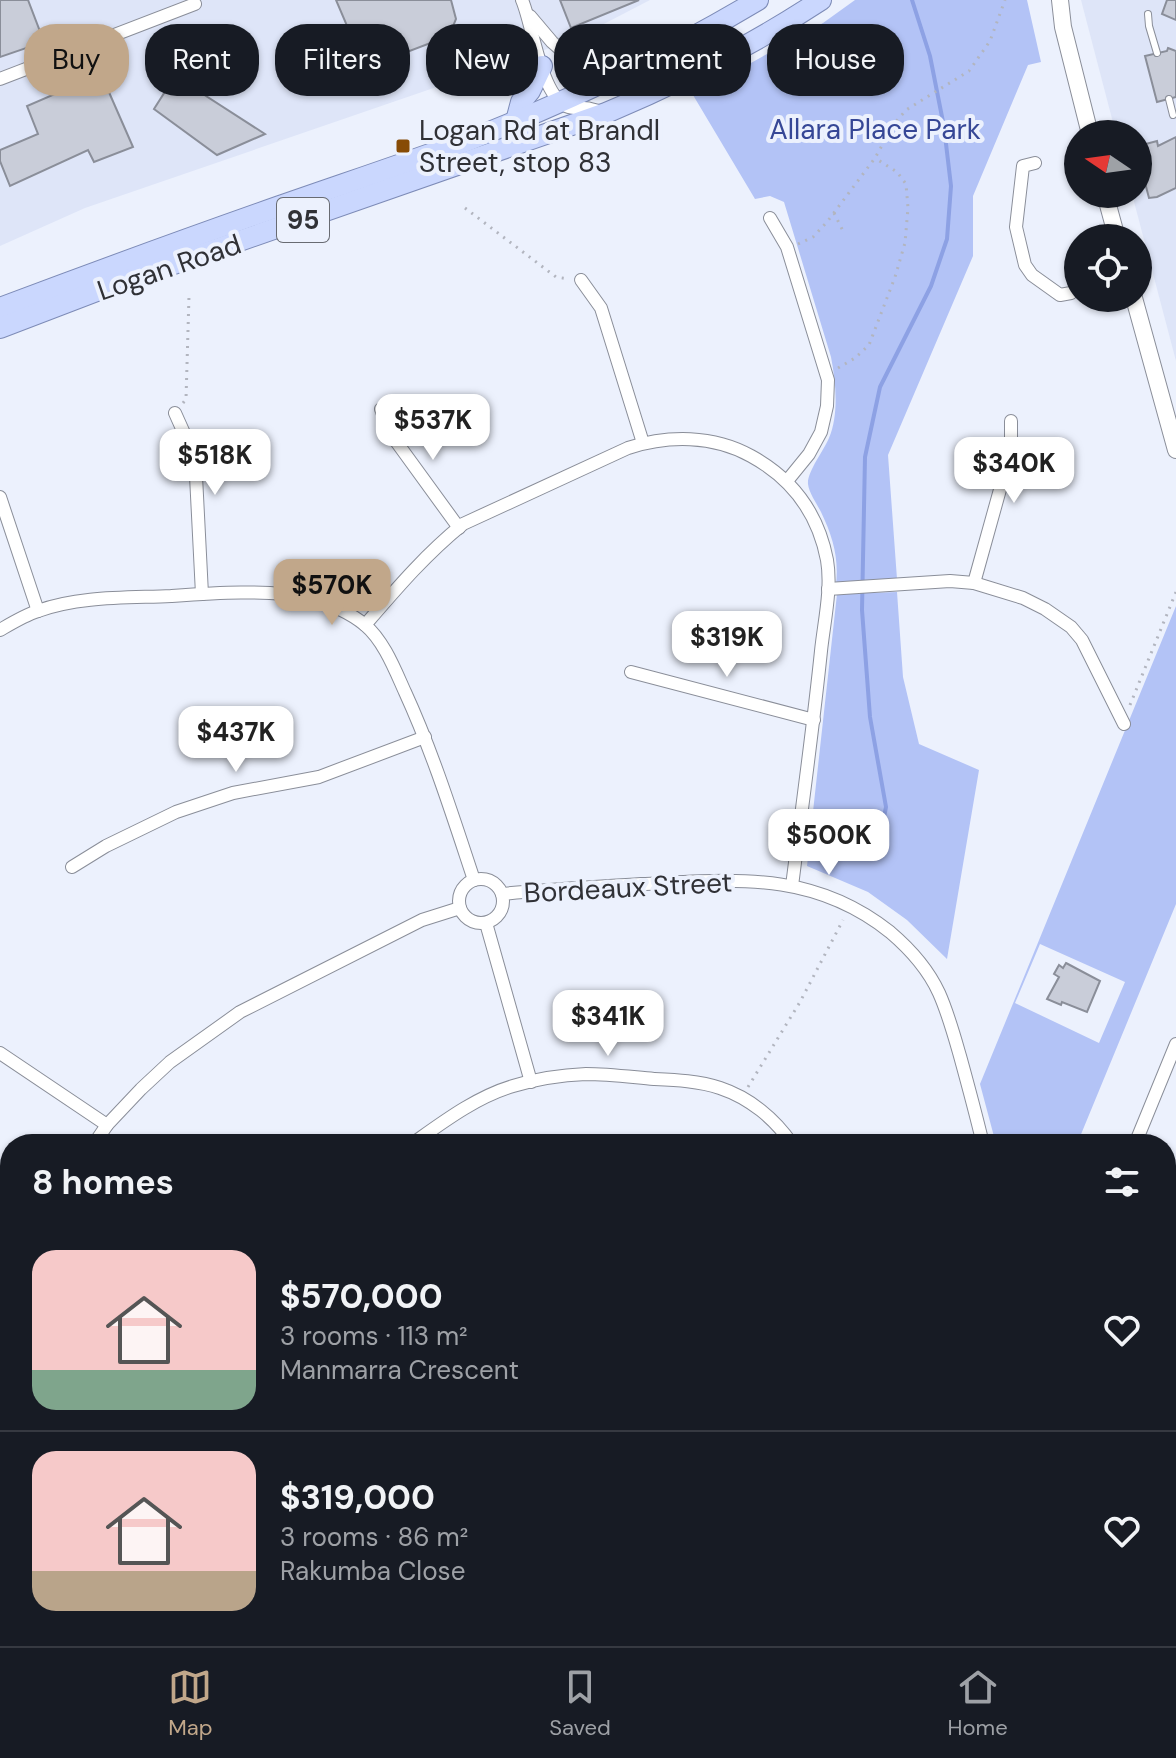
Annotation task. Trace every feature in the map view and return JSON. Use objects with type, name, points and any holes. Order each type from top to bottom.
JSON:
[{"type":"main road","name":"Logan Road","points":[[718,24],[758,0]]},
{"type":"main road","name":"Logan Road","points":[[0,328],[102,289],[606,113],[665,89],[710,66],[821,0]]},
{"type":"main road","points":[[516,121],[521,102],[542,66]]},
{"type":"main road","name":"Logan Road","points":[[0,308],[467,140],[573,96]]},
{"type":"street","points":[[522,0],[534,47],[551,91],[560,102],[573,108],[606,113]]},
{"type":"street","points":[[1047,0],[1063,27]]},
{"type":"street","points":[[1060,0],[1063,27],[1086,120]]},
{"type":"street","points":[[0,79],[195,4]]},
{"type":"street","points":[[528,14],[554,44]]},
{"type":"street","points":[[1035,163],[1023,166],[1016,227],[1025,265],[1032,275],[1060,295],[1064,294]]},
{"type":"street","points":[[770,218],[787,247],[828,380],[827,406],[821,432],[809,454],[787,481]]},
{"type":"street","points":[[581,280],[601,308],[643,443]]},
{"type":"street","points":[[1138,312],[1176,450]]},
{"type":"street","points":[[381,409],[390,433],[459,528]]},
{"type":"street","points":[[175,413],[188,442],[196,476],[202,594]]},
{"type":"street","points":[[974,583],[1011,450],[1011,421]]},
{"type":"street","points":[[365,625],[413,568],[459,528],[614,455],[643,443],[696,439],[720,444],[757,459],[787,481],[811,514],[828,563],[814,720],[792,886]]},
{"type":"street","points":[[0,497],[38,611]]},
{"type":"street","points":[[828,589],[950,581],[974,583],[1023,598],[1071,627],[1082,640],[1124,724]]},
{"type":"street","points":[[0,630],[38,611],[96,600],[202,594],[281,594],[313,599],[342,611],[365,625],[395,670],[425,737],[474,880]]},
{"type":"street","points":[[631,672],[814,720]]},
{"type":"street","points":[[72,867],[106,846],[176,812],[233,793],[319,777],[425,737]]},
{"type":"street","points":[[474,880],[494,883],[502,894],[502,909],[498,916],[486,923],[479,924],[467,919],[460,908],[460,895],[474,880]]},
{"type":"street","name":"Bordeaux Street","points":[[502,894],[725,880],[765,881],[828,895],[851,906],[880,924],[902,943],[924,966],[939,992],[980,1134]]},
{"type":"street","points":[[101,1134],[170,1062],[240,1012],[422,920],[460,908]]},
{"type":"street","points":[[486,923],[531,1082]]},
{"type":"street","points":[[1139,1134],[1176,1044]]},
{"type":"street","points":[[0,1053],[107,1125]]},
{"type":"street","points":[[427,1134],[459,1112],[511,1087],[586,1074],[698,1082],[722,1088],[764,1112],[785,1134]]},
{"type":"lane","points":[[1148,14],[1157,53]]},
{"type":"lane","points":[[1169,99],[1173,115]]},
{"type":"path","points":[[787,247],[813,237],[834,213],[906,110],[969,71],[990,41],[1005,0]]},
{"type":"path","points":[[828,380],[835,370],[869,345],[905,243],[908,208],[906,184],[897,172],[875,158]]},
{"type":"path","points":[[465,208],[556,277],[581,280]]},
{"type":"path","points":[[834,213],[844,233]]},
{"type":"path","points":[[175,413],[186,399],[189,296]]},
{"type":"path","points":[[1124,724],[1130,702],[1176,592]]},
{"type":"path","points":[[742,1097],[800,1002],[851,906]]},
{"type":"shaded area","points":[[0,0],[650,0],[604,24],[554,24],[554,47],[538,52],[538,24],[426,24],[426,91],[85,208],[0,246]]},
{"type":"shaded area","points":[[1081,0],[1176,0],[1176,361],[1152,270],[1152,224],[1140,224],[1136,208],[1152,208],[1152,120],[1112,120]]},
{"type":"green space","name":"Allara Place Park","points":[[855,0],[1027,0],[1041,62],[1028,65],[973,196],[973,256],[888,455],[897,579],[836,585],[837,566],[832,539],[808,484],[813,467],[829,438],[834,419],[835,388],[831,357],[784,202],[770,196],[755,199],[694,96],[751,96],[751,63],[767,54],[767,96],[904,96],[904,24],[823,23]]},
{"type":"green space","points":[[897,592],[903,677],[919,744],[979,770],[947,959],[907,920],[868,892],[807,866],[837,594]]},
{"type":"green space","points":[[1176,606],[1176,904],[1081,1134],[993,1134],[980,1084]],"holes":[[[1040,944],[1125,982],[1099,1043],[1015,1003]]]},
{"type":"building","points":[[0,0],[28,0],[37,24],[24,24],[24,49],[0,57]]},
{"type":"building","points":[[336,0],[451,0],[456,19],[454,24],[426,24],[426,45],[410,51],[410,24],[346,24]]},
{"type":"building","points":[[560,0],[639,0],[581,24],[569,24]]},
{"type":"building","points":[[1167,0],[1176,0],[1176,20],[1162,14]]},
{"type":"building","points":[[1168,48],[1176,51],[1176,97],[1157,102],[1145,56],[1167,51]]},
{"type":"building","points":[[50,96],[111,96],[133,147],[94,162],[88,150],[10,186],[0,161],[0,150],[38,134],[27,106]]},
{"type":"building","points":[[162,96],[206,96],[265,134],[217,155],[154,109]]},
{"type":"building","points":[[1176,137],[1176,188],[1152,198],[1152,142],[1157,141],[1158,146]]},
{"type":"building","points":[[1066,963],[1100,981],[1087,1012],[1047,999],[1059,977],[1054,974],[1059,965],[1063,968]]},
{"type":"waterway","points":[[870,859],[880,837],[886,807],[870,717],[862,610],[865,457],[880,387],[931,286],[947,239],[951,186],[944,127],[930,56],[912,0]]},
{"type":"place","name":"Logan Rd at Brandl Street, stop 83","points":[[403,146]]}]
